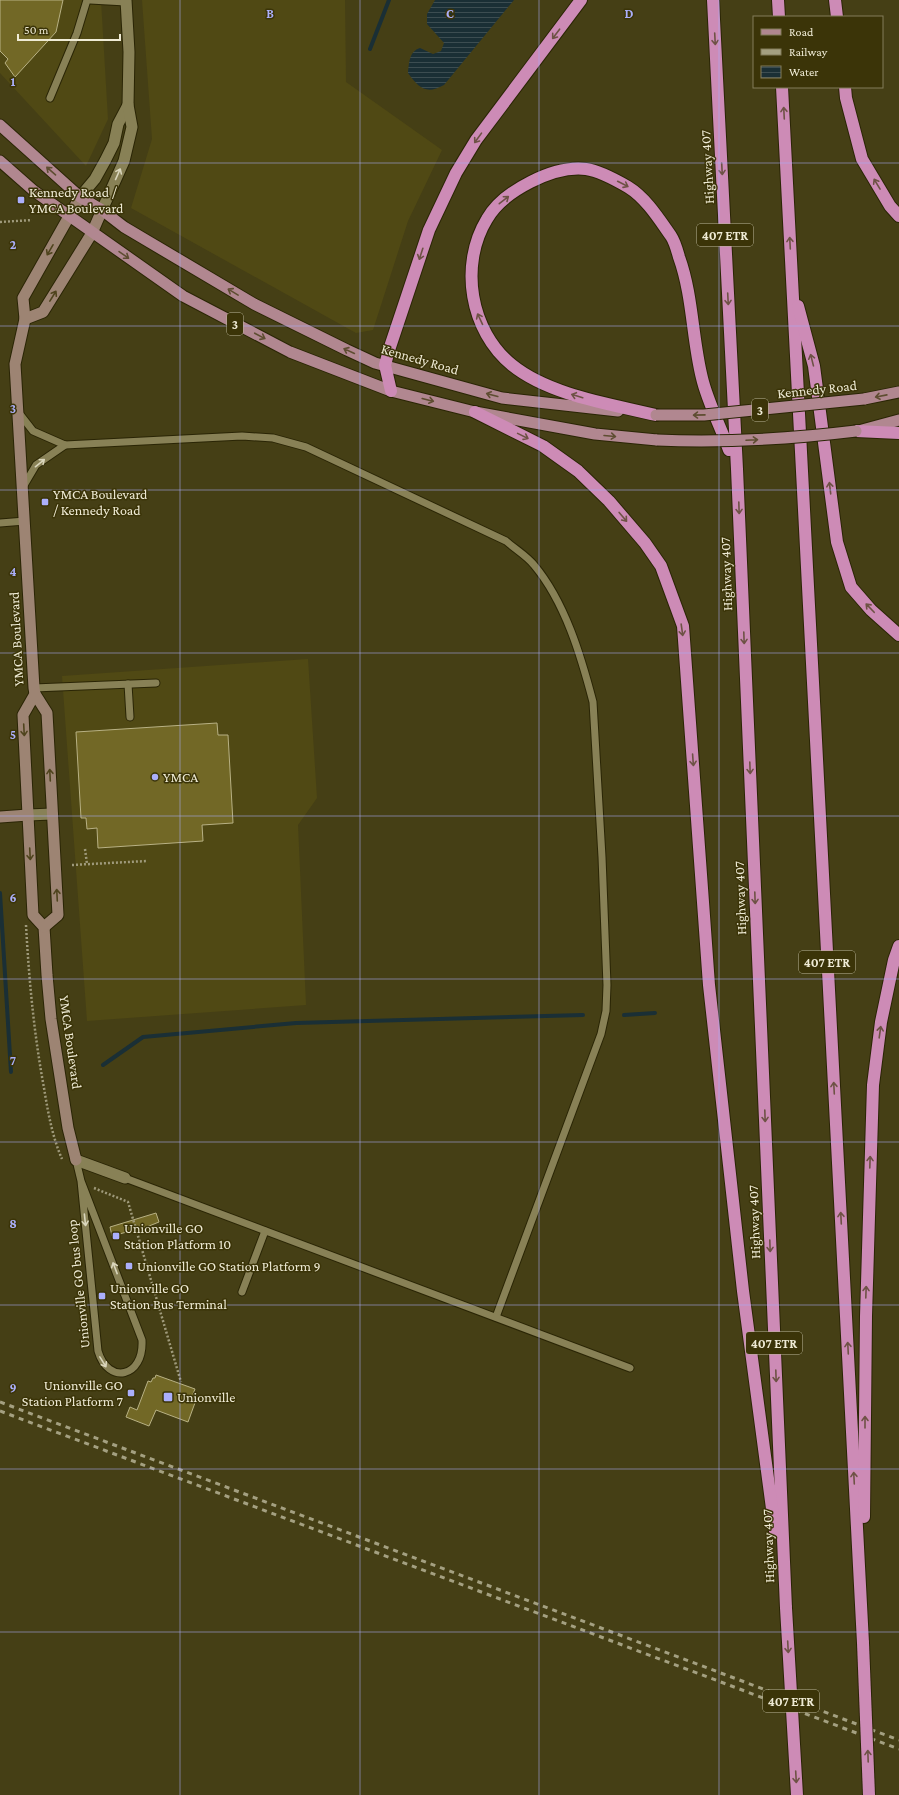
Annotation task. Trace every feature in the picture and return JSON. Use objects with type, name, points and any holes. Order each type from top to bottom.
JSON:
[{"type":"highway","points":[[391,391],[385,365],[429,230],[456,173],[476,140],[582,0]]},
{"type":"highway","name":"Highway 407","points":[[713,0],[737,469],[786,1608],[797,1795]]},
{"type":"highway","points":[[778,0],[779,16]]},
{"type":"highway","points":[[835,0],[837,16]]},
{"type":"highway","name":"407 ETR","points":[[782,88],[870,1795]]},
{"type":"highway","points":[[845,88],[846,98],[862,159],[890,206],[899,216]]},
{"type":"highway","points":[[656,415],[577,396],[535,379],[513,366],[500,354],[489,339],[475,308],[470,275],[476,243],[487,218],[500,203],[522,187],[544,176],[566,169],[586,169],[606,176],[630,188],[647,204],[672,238],[685,274],[702,379],[737,469]]},
{"type":"highway","points":[[792,282],[814,366],[837,542],[851,587],[871,610],[899,635]]},
{"type":"highway","points":[[475,412],[543,446],[578,471],[609,501],[645,543],[661,566],[683,626],[709,985],[743,1291],[786,1608]]},
{"type":"highway","points":[[856,431],[899,432]]},
{"type":"highway","points":[[863,1642],[866,1316],[873,1086],[881,1022],[894,960],[899,946]]},
{"type":"main road","name":"Kennedy Road","points":[[0,125],[80,197],[102,210],[124,227],[254,304],[347,350],[385,365],[502,398],[656,415],[704,415],[864,399],[899,392]]},
{"type":"main road","name":"3","points":[[0,162],[34,191],[68,216],[183,296],[283,349],[340,373],[391,391],[475,412],[595,434],[657,440],[713,442],[803,437],[856,431],[899,420]]},
{"type":"main road","name":"YMCA Boulevard","points":[[76,1160],[68,1128],[51,1019],[46,975],[44,926],[33,915],[24,715],[34,691],[15,364],[25,319],[23,298],[80,197]]},
{"type":"main road","points":[[25,319],[43,312],[92,233],[102,210]]},
{"type":"main road","name":"YMCA Boulevard","points":[[34,691],[47,713],[58,916],[44,926]]},
{"type":"main road","points":[[0,817],[28,815]]},
{"type":"street","points":[[102,210],[124,161],[132,127],[128,105],[129,52],[126,1]]},
{"type":"street","points":[[80,197],[95,179],[105,161],[114,143],[118,124],[128,105]]},
{"type":"street","points":[[28,815],[52,814]]},
{"type":"street","points":[[76,1160],[125,1178]]},
{"type":"lane","points":[[50,98],[77,33],[88,0],[126,1]]},
{"type":"lane","points":[[18,412],[33,431],[65,445],[242,436],[273,438],[306,447],[506,541],[534,563],[548,585],[565,619],[583,664],[593,702],[606,953],[606,1010],[601,1034],[496,1317]]},
{"type":"lane","points":[[23,488],[36,465],[65,445]]},
{"type":"lane","points":[[0,523],[25,521]]},
{"type":"lane","points":[[34,691],[156,683]]},
{"type":"lane","points":[[128,684],[130,717]]},
{"type":"lane","name":"Unionville GO bus loop","points":[[76,1160],[81,1181],[142,1340],[143,1351],[140,1361],[133,1369],[123,1372],[115,1372],[106,1368],[100,1360],[98,1351],[81,1181]]},
{"type":"lane","points":[[125,1178],[630,1368]]},
{"type":"lane","points":[[242,1292],[266,1231]]},
{"type":"path","points":[[0,222],[32,220]]},
{"type":"path","points":[[85,849],[87,864]]},
{"type":"path","points":[[72,865],[147,861]]},
{"type":"path","points":[[26,919],[32,1011],[39,1064],[52,1130],[64,1163]]},
{"type":"path","points":[[81,1181],[100,1191],[128,1202],[181,1382]]},
{"type":"shaded area","points":[[0,0],[101,0],[108,119],[86,166],[0,73]]},
{"type":"shaded area","points":[[142,0],[345,0],[346,82],[442,150],[408,221],[373,330],[356,333],[131,208],[152,139]]},
{"type":"shaded area","points":[[308,659],[317,798],[298,825],[306,1005],[87,1021],[62,676]]},
{"type":"water","points":[[435,0],[514,0],[444,85],[428,90],[419,86],[408,73],[410,58],[416,50],[420,48],[433,54],[441,51],[444,43],[427,24],[427,14]]},
{"type":"building","points":[[0,0],[63,0],[56,32],[15,77],[5,63],[8,59],[0,51]]},
{"type":"building","name":"YMCA","points":[[217,723],[218,735],[228,735],[233,823],[202,825],[203,841],[98,848],[97,828],[87,829],[86,818],[81,818],[76,732]]},
{"type":"building","points":[[156,1213],[159,1222],[112,1236],[110,1227]]},
{"type":"building","name":"Unionville","points":[[156,1375],[195,1389],[193,1394],[195,1395],[194,1399],[196,1400],[188,1422],[156,1410],[149,1426],[126,1417],[130,1407],[137,1410],[148,1381],[151,1382]]},
{"type":"waterway","points":[[370,49],[389,0]]},
{"type":"waterway","points":[[0,893],[11,1072]]},
{"type":"waterway","points":[[624,1015],[655,1013]]},
{"type":"waterway","points":[[103,1065],[143,1037],[296,1023],[583,1015]]},
{"type":"railway","points":[[0,1402],[899,1740]]},
{"type":"railway","points":[[0,1411],[899,1749]]},
{"type":"place","name":"Kennedy Road / YMCA Boulevard","points":[[21,200]]},
{"type":"place","name":"YMCA Boulevard / Kennedy Road","points":[[45,502]]},
{"type":"place","name":"YMCA","points":[[155,777]]},
{"type":"place","name":"Unionville GO Station Platform 10","points":[[116,1236]]},
{"type":"place","name":"Unionville GO Station Platform 9","points":[[129,1266]]},
{"type":"place","name":"Unionville GO Station Bus Terminal","points":[[102,1296]]},
{"type":"place","name":"Unionville GO Station Platform 7","points":[[131,1393]]},
{"type":"place","name":"Unionville","points":[[168,1397]]}]
